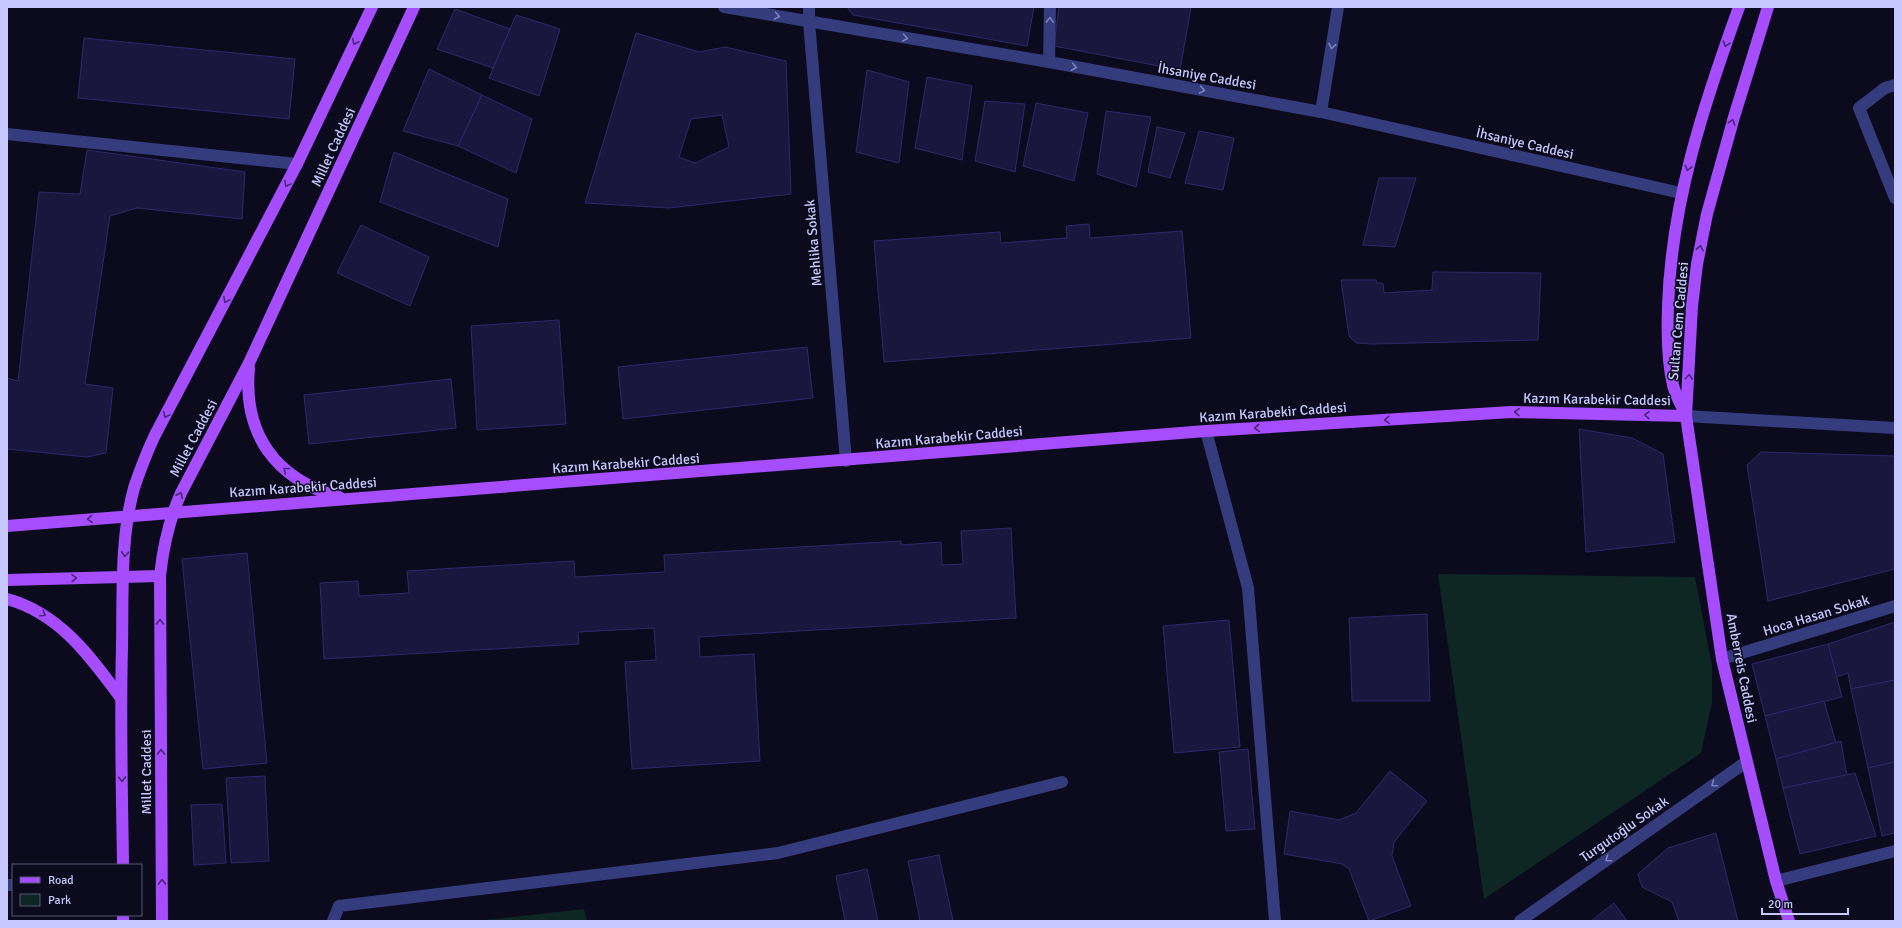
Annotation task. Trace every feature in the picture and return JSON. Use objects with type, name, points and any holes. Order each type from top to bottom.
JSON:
[{"type":"main road","name":"Millet Caddesi","points":[[123,864],[121,698],[124,576],[128,516],[142,464],[297,164],[372,7]]},
{"type":"main road","name":"Millet Caddesi","points":[[162,921],[160,576],[162,554],[172,513],[180,493],[249,363],[414,7]]},
{"type":"main road","name":"Sultan Cem Caddesi","points":[[1686,416],[1673,386],[1668,355],[1668,285],[1672,250],[1681,193],[1704,106],[1737,7]]},
{"type":"main road","name":"Sultan Cem Caddesi","points":[[1686,416],[1692,306],[1697,264],[1707,214],[1722,156],[1768,7]]},
{"type":"main road","points":[[249,363],[247,386],[249,408],[262,442],[272,458],[287,472],[302,481],[324,493],[346,499]]},
{"type":"main road","name":"Kazım Karabekir Caddesi","points":[[7,526],[846,461],[1206,431],[1511,412],[1686,416]]},
{"type":"main road","name":"Amberreis Caddesi","points":[[1686,416],[1722,659],[1776,881],[1789,921]]},
{"type":"main road","points":[[7,580],[160,576]]},
{"type":"main road","points":[[7,599],[20,603],[44,615],[67,633],[91,657],[121,698]]},
{"type":"street","name":"İhsaniye Caddesi","points":[[724,7],[1048,62],[1321,112],[1681,193]]},
{"type":"street","name":"Mehlika Sokak","points":[[809,7],[809,22],[846,461]]},
{"type":"street","points":[[1048,62],[1050,7]]},
{"type":"street","points":[[1321,112],[1338,7]]},
{"type":"street","points":[[1895,85],[1885,88],[1860,108],[1895,198]]},
{"type":"street","points":[[7,134],[297,164]]},
{"type":"street","name":"Kazım Karabekir Caddesi","points":[[1686,416],[1895,428]]},
{"type":"street","points":[[1206,431],[1248,588],[1275,921]]},
{"type":"street","name":"Hoca Hasan Sokak","points":[[1722,659],[1895,606]]},
{"type":"street","name":"Turgutoğlu Sokak","points":[[1520,921],[1746,762]]},
{"type":"street","points":[[333,921],[339,906],[778,853],[1062,782]]},
{"type":"street","points":[[1776,881],[1895,851]]},
{"type":"green space","points":[[1438,574],[1695,577],[1712,666],[1712,702],[1701,753],[1484,899]]},
{"type":"green space","points":[[584,909],[587,921],[477,921]]},
{"type":"building","points":[[847,7],[1034,7],[1027,46],[853,15]]},
{"type":"building","points":[[1059,7],[1191,7],[1180,70],[1054,46]]},
{"type":"building","points":[[455,9],[510,29],[493,68],[437,49]]},
{"type":"building","points":[[516,15],[560,29],[539,96],[489,78]]},
{"type":"building","points":[[636,33],[699,52],[725,47],[786,61],[791,194],[669,208],[585,203]],"holes":[[[722,115],[729,147],[695,163],[679,157],[691,119]]]},
{"type":"building","points":[[84,38],[295,59],[289,119],[78,98]]},
{"type":"building","points":[[429,69],[482,95],[458,146],[403,131]]},
{"type":"building","points":[[867,70],[909,82],[899,163],[856,152]]},
{"type":"building","points":[[927,77],[972,86],[962,160],[915,148]]},
{"type":"building","points":[[482,95],[532,119],[516,173],[458,146]]},
{"type":"building","points":[[985,101],[1025,104],[1015,172],[975,161]]},
{"type":"building","points":[[1036,103],[1088,113],[1074,181],[1023,166]]},
{"type":"building","points":[[1106,111],[1151,117],[1136,187],[1097,174]]},
{"type":"building","points":[[1157,127],[1185,133],[1170,178],[1148,172]]},
{"type":"building","points":[[1199,131],[1234,138],[1223,190],[1185,183]]},
{"type":"building","points":[[87,150],[245,172],[242,219],[137,208],[110,216],[85,384],[113,388],[106,453],[87,457],[7,449],[7,378],[18,381],[39,192],[80,194]]},
{"type":"building","points":[[394,152],[508,199],[498,247],[380,202]]},
{"type":"building","points":[[1379,178],[1416,178],[1395,247],[1363,245]]},
{"type":"building","points":[[1089,224],[1090,238],[1182,231],[1191,338],[884,362],[874,241],[1000,232],[1001,243],[1067,238],[1066,226]]},
{"type":"building","points":[[361,225],[429,257],[410,306],[337,273]]},
{"type":"building","points":[[1433,272],[1541,273],[1538,340],[1373,344],[1356,343],[1349,336],[1341,280],[1376,280],[1377,283],[1383,283],[1384,293],[1432,290]]},
{"type":"building","points":[[559,320],[566,424],[477,430],[471,326]]},
{"type":"building","points":[[807,347],[813,398],[623,419],[618,367]]},
{"type":"building","points":[[451,379],[456,428],[309,444],[304,395]]},
{"type":"building","points":[[1579,429],[1632,438],[1663,454],[1675,542],[1586,552]]},
{"type":"building","points":[[1761,452],[1895,456],[1895,569],[1768,601],[1747,465]]},
{"type":"building","points":[[1011,528],[1016,618],[699,637],[700,657],[754,654],[760,761],[632,769],[625,662],[656,660],[654,628],[578,632],[579,644],[324,659],[320,583],[358,581],[359,596],[409,593],[407,571],[574,561],[575,577],[665,572],[664,555],[901,541],[901,545],[941,542],[942,565],[963,564],[961,531]]},
{"type":"building","points":[[247,553],[267,763],[203,769],[182,559]]},
{"type":"building","points":[[1427,614],[1430,701],[1352,701],[1349,618]]},
{"type":"building","points":[[1229,620],[1240,747],[1174,753],[1163,626]]},
{"type":"building","points":[[1895,622],[1895,680],[1851,689],[1848,673],[1836,677],[1828,644]]},
{"type":"building","points":[[1828,644],[1842,697],[1765,716],[1752,664]]},
{"type":"building","points":[[1895,680],[1895,762],[1868,768],[1851,689]]},
{"type":"building","points":[[1824,701],[1836,743],[1776,759],[1765,716]]},
{"type":"building","points":[[1841,741],[1847,776],[1783,788],[1776,759]]},
{"type":"building","points":[[1248,749],[1255,829],[1226,831],[1219,752]]},
{"type":"building","points":[[1895,762],[1895,833],[1882,836],[1868,768]]},
{"type":"building","points":[[1390,771],[1427,801],[1394,842],[1392,856],[1411,906],[1369,921],[1349,869],[1342,864],[1284,854],[1290,811],[1339,820],[1356,813]]},
{"type":"building","points":[[1855,773],[1876,836],[1800,854],[1783,788]]},
{"type":"building","points":[[265,776],[269,861],[231,863],[226,778]]},
{"type":"building","points":[[222,804],[226,863],[194,865],[191,805]]},
{"type":"building","points":[[1716,833],[1738,921],[1679,921],[1672,902],[1642,887],[1638,874],[1668,848]]},
{"type":"building","points":[[939,855],[953,921],[920,921],[908,861]]},
{"type":"building","points":[[867,869],[878,921],[845,921],[836,876]]},
{"type":"building","points":[[1614,903],[1627,921],[1591,921]]}]
